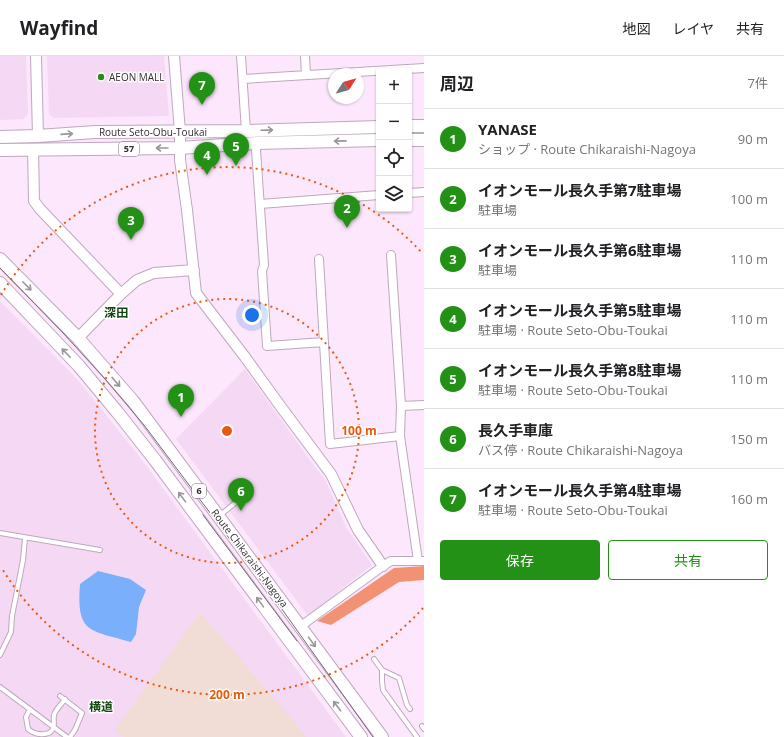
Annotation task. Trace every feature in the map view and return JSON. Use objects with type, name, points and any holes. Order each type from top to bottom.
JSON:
[{"type":"main road","points":[[412,126],[424,126]]},
{"type":"main road","name":"Route Seto-Obu-Toukai","points":[[0,137],[95,132],[246,131],[376,127]]},
{"type":"main road","name":"Route Seto-Obu-Toukai","points":[[0,150],[179,148],[257,143],[376,140]]},
{"type":"main road","points":[[412,140],[424,140]]},
{"type":"main road","name":"Route Chikaraishi-Nagoya","points":[[0,259],[78,338],[133,401],[217,517],[301,626],[382,737]]},
{"type":"main road","name":"Route Chikaraishi-Nagoya","points":[[0,283],[79,366],[118,413],[155,460],[361,737]]},
{"type":"street","points":[[36,56],[38,136]]},
{"type":"street","points":[[174,56],[180,132],[179,148],[196,293],[331,474],[358,530],[383,566]]},
{"type":"street","points":[[241,56],[246,131]]},
{"type":"street","points":[[305,56],[306,75]]},
{"type":"street","points":[[243,79],[424,68]]},
{"type":"street","points":[[257,143],[256,150],[264,265],[262,271],[267,346],[324,342]]},
{"type":"street","points":[[33,149],[34,201],[122,294]]},
{"type":"street","points":[[412,193],[424,192]]},
{"type":"street","points":[[260,204],[376,195]]},
{"type":"street","points":[[301,626],[392,561],[421,561],[400,436],[401,406],[391,255]]},
{"type":"street","points":[[319,259],[330,444],[400,436]]},
{"type":"street","points":[[78,338],[137,280],[154,273],[194,270]]},
{"type":"street","points":[[401,406],[424,405]]},
{"type":"lane","points":[[217,517],[250,491]]},
{"type":"lane","points":[[0,532],[25,538],[100,550]]},
{"type":"lane","points":[[0,655],[11,632],[12,616],[23,560],[25,538]]},
{"type":"lane","points":[[374,658],[382,670],[399,678],[407,705],[410,709]]},
{"type":"lane","points":[[382,670],[383,690],[417,737]]},
{"type":"lane","points":[[0,687],[54,728],[69,737],[75,730],[82,713],[60,696]]},
{"type":"lane","points":[[30,709],[26,717],[28,729],[34,734],[43,736],[50,734],[54,728],[54,714],[65,699]]},
{"type":"shaded area","points":[[0,56],[26,56],[28,114],[23,119],[0,120]]},
{"type":"shaded area","points":[[47,56],[164,56],[169,116],[54,118],[49,114]]},
{"type":"shaded area","points":[[0,301],[78,380],[139,456],[346,737],[0,737]]},
{"type":"shaded area","points":[[245,369],[325,479],[346,527],[372,565],[308,616],[176,439]]},
{"type":"shaded area","points":[[424,566],[424,580],[399,582],[331,625],[317,621],[394,568]]},
{"type":"shaded area","points":[[200,612],[307,737],[124,737],[115,730]]},
{"type":"water","points":[[98,571],[130,579],[146,590],[139,607],[136,634],[131,642],[96,632],[84,621],[79,600],[80,584]]},
{"type":"tram line","points":[[0,268],[64,334],[144,425],[274,598],[373,737]]},
{"type":"tram line","points":[[203,515],[297,641]]},
{"type":"place","name":"AEON MALL","points":[[101,77]]},
{"type":"place","name":"イオンモール長久手第4駐車場","points":[[202,105]]},
{"type":"place","name":"イオンモール長久手第8駐車場","points":[[236,166]]},
{"type":"place","name":"イオンモール長久手第5駐車場","points":[[207,175]]},
{"type":"place","name":"イオンモール長久手第7駐車場","points":[[347,228]]},
{"type":"place","name":"イオンモール長久手第6駐車場","points":[[131,240]]},
{"type":"place","name":"YANASE","points":[[181,417]]},
{"type":"place","name":"長久手車庫","points":[[241,511]]},
{"type":"district","name":"深田","points":[[116,313]]},
{"type":"district","name":"横道","points":[[101,707]]}]
